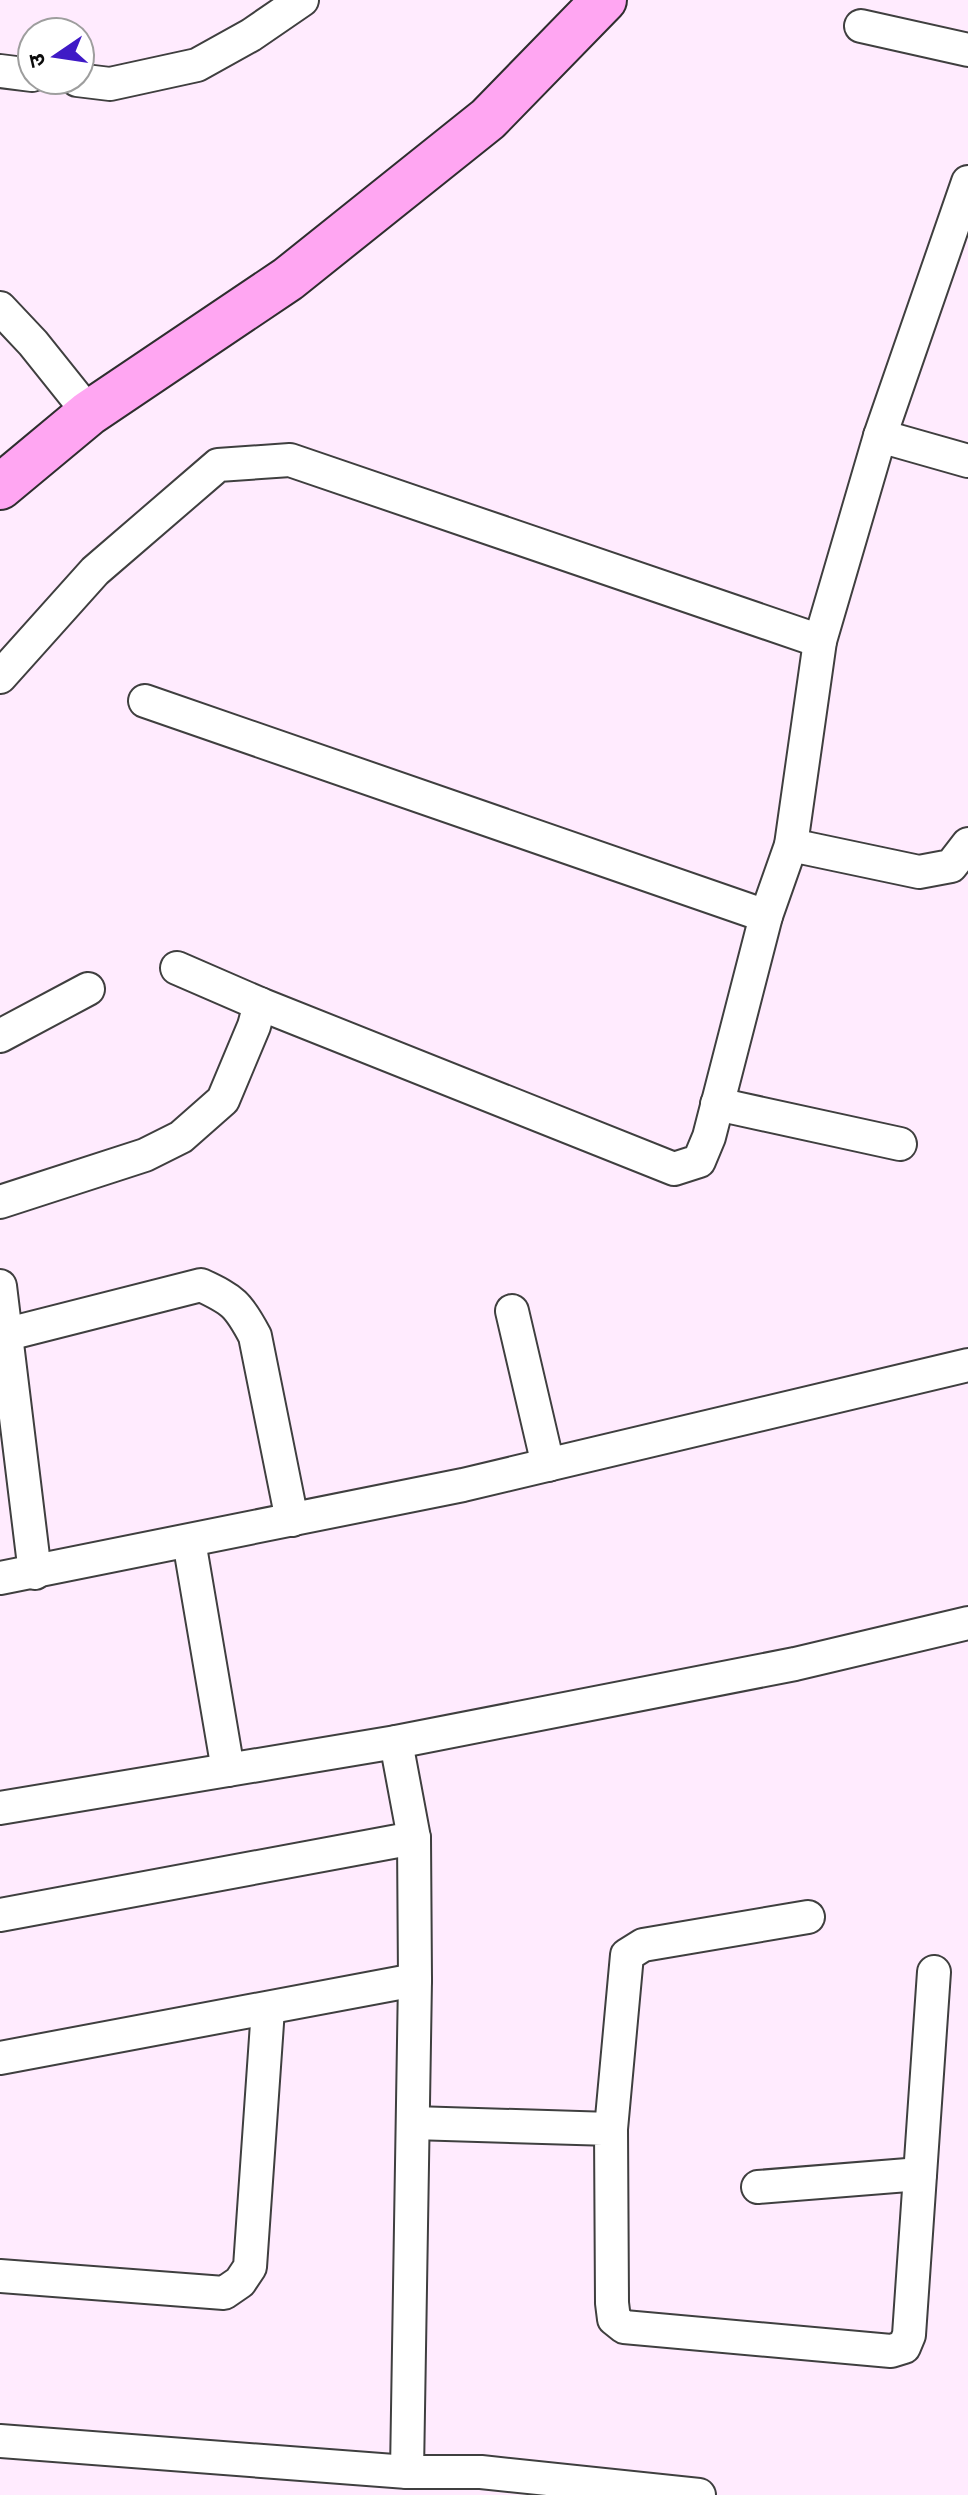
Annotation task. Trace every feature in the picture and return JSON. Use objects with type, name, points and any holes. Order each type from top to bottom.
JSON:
[{"type":"street","points":[[96,82],[110,84],[197,65],[251,35],[302,0]]},
{"type":"street","points":[[0,487],[89,413],[288,279],[465,138],[488,119],[604,0]]},
{"type":"street","points":[[861,26],[968,50]]},
{"type":"street","points":[[177,968],[674,1169],[699,1161],[709,1137],[766,916],[791,845],[820,641],[880,436],[968,182]]},
{"type":"street","points":[[0,308],[33,343],[89,413]]},
{"type":"street","points":[[880,436],[968,461]]},
{"type":"street","points":[[0,677],[95,571],[218,465],[290,460],[820,641]]},
{"type":"street","points":[[145,701],[766,916]]},
{"type":"street","points":[[791,845],[919,872],[951,866],[968,844]]},
{"type":"street","points":[[0,1036],[88,989]]},
{"type":"street","points":[[0,1202],[145,1155],[181,1137],[223,1100],[260,1004]]},
{"type":"street","points":[[717,1104],[900,1144]]},
{"type":"street","points":[[3,1336],[201,1285],[231,1299],[243,1313],[255,1336],[292,1520]]},
{"type":"street","points":[[0,1286],[3,1336],[35,1573]]},
{"type":"street","points":[[512,1311],[548,1465]]},
{"type":"street","points":[[0,1578],[463,1485],[968,1365]]},
{"type":"street","points":[[189,1541],[228,1770]]},
{"type":"street","points":[[0,1808],[396,1742],[795,1664],[968,1623]]},
{"type":"street","points":[[396,1742],[414,1838],[415,1980],[407,2472]]},
{"type":"street","points":[[0,1915],[414,1838]]},
{"type":"street","points":[[808,1917],[643,1945],[627,1955],[611,2129],[612,2303],[614,2319],[624,2327],[891,2351],[904,2347],[909,2335],[934,1972]]},
{"type":"street","points":[[0,2058],[415,1980]]},
{"type":"street","points":[[0,2276],[224,2293],[240,2282],[250,2267],[268,2009]]},
{"type":"street","points":[[413,2123],[611,2129]]},
{"type":"street","points":[[758,2187],[920,2174]]},
{"type":"street","points":[[0,2441],[407,2472],[481,2484],[699,2495]]}]
